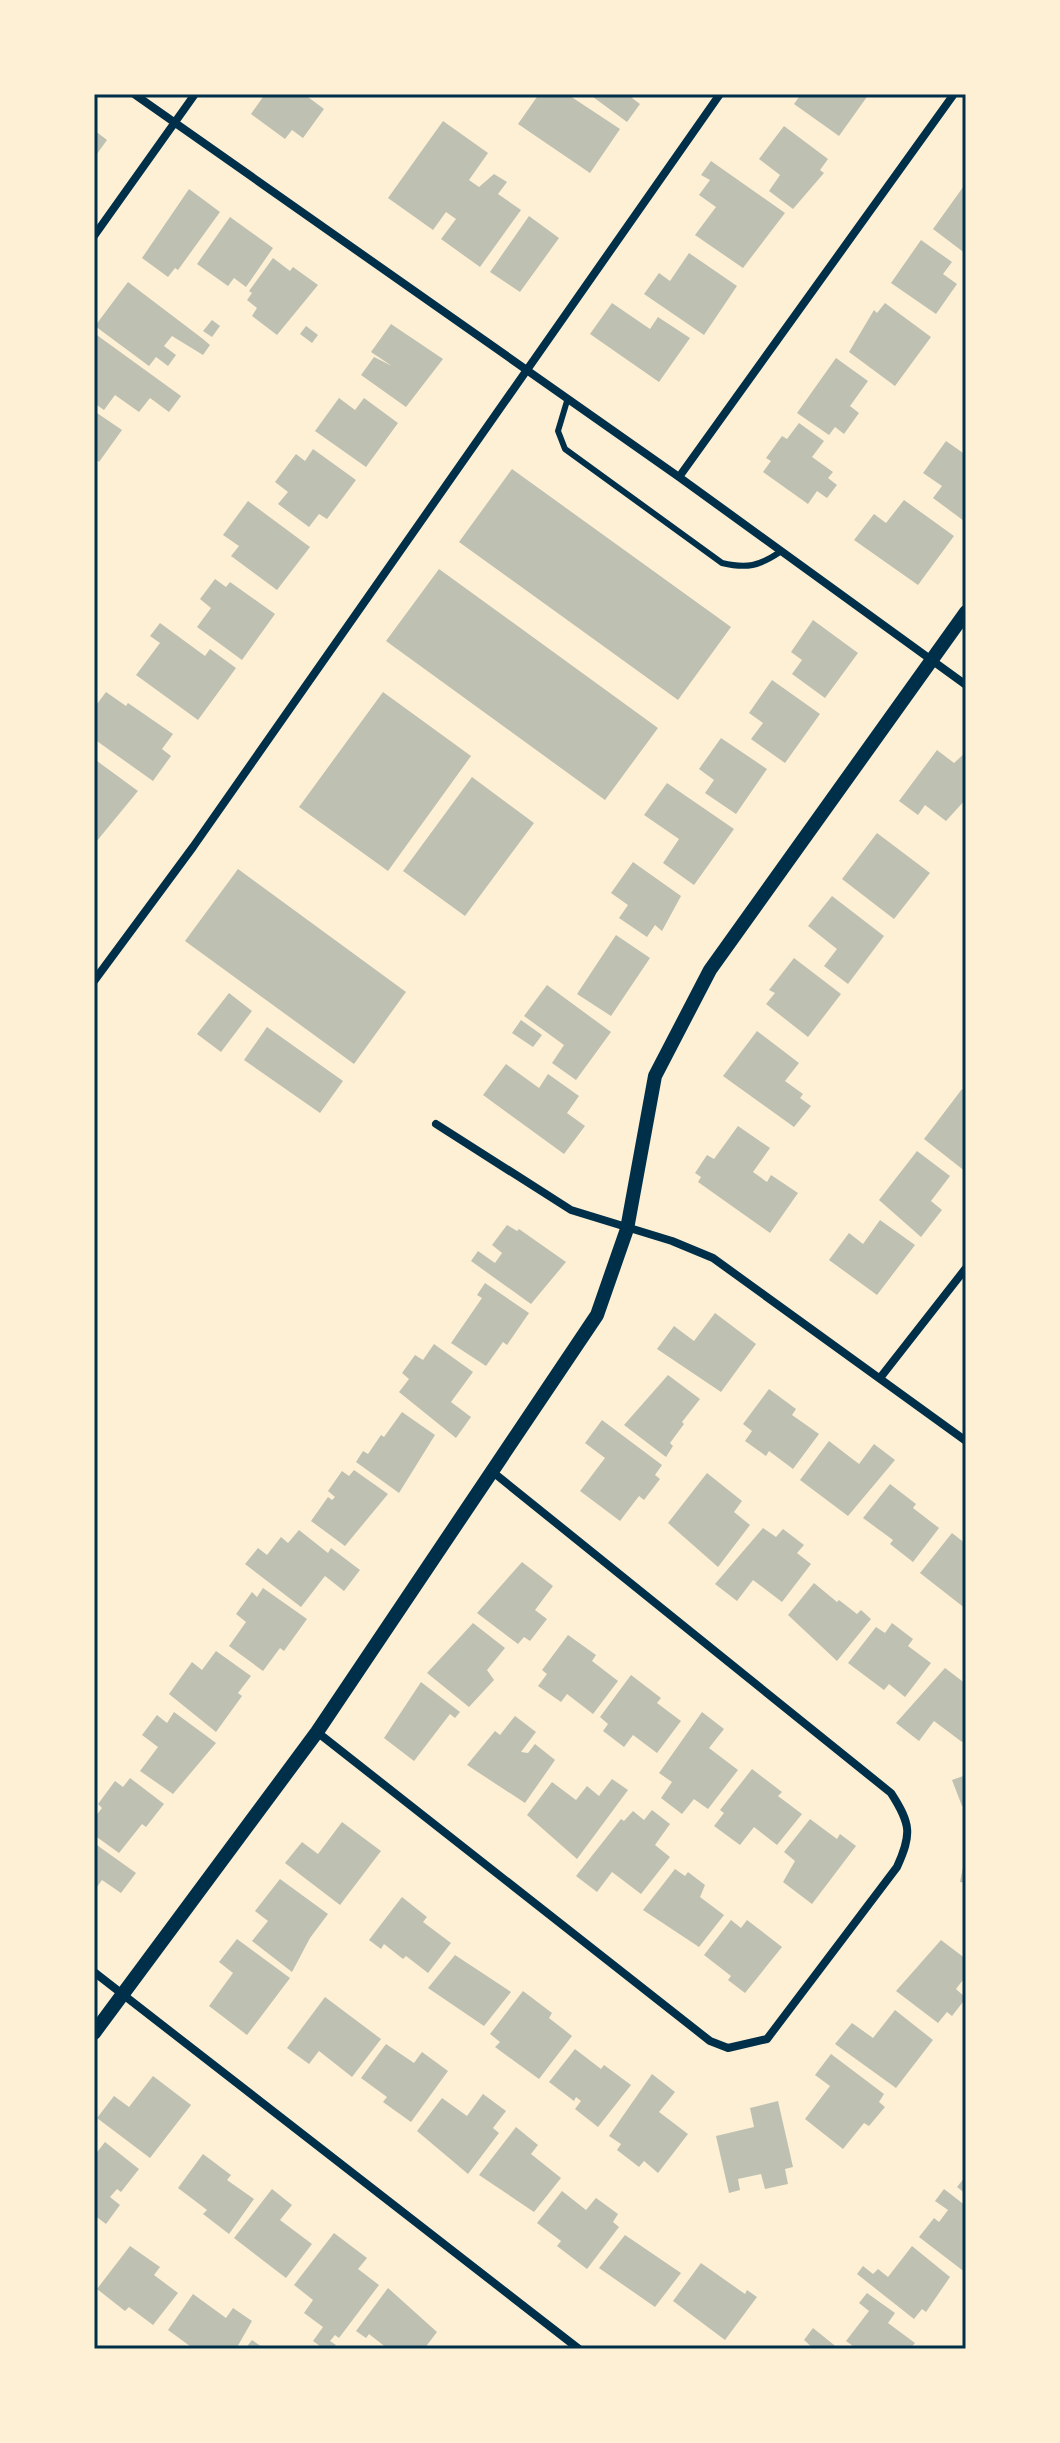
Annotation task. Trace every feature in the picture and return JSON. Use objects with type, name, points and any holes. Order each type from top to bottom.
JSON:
[{"type":"street","points":[[134,94],[679,477],[966,685]]},
{"type":"street","points":[[94,236],[195,94]]},
{"type":"street","points":[[94,981],[193,847],[720,94]]},
{"type":"street","points":[[679,477],[954,94]]},
{"type":"street","points":[[94,2033],[317,1732],[494,1473],[597,1315],[627,1229],[655,1076],[710,970],[966,612]]},
{"type":"street","points":[[436,1124],[571,1210],[672,1241],[713,1258],[966,1441]]},
{"type":"street","points":[[880,1378],[966,1268]]},
{"type":"street","points":[[317,1732],[710,2041],[728,2048],[767,2039],[897,1867],[908,1843],[907,1817],[891,1793],[494,1473]]},
{"type":"street","points":[[94,1972],[579,2349]]},
{"type":"lane","points":[[567,401],[558,431],[565,449],[722,563],[741,568],[759,566],[780,552]]},
{"type":"building","points":[[265,94],[304,94],[324,109],[303,138],[292,130],[285,139],[251,114]]},
{"type":"building","points":[[539,94],[567,94],[620,129],[590,173],[518,124]]},
{"type":"building","points":[[589,94],[635,94],[632,98],[640,104],[627,122]]},
{"type":"building","points":[[801,94],[869,94],[839,136],[794,104]]},
{"type":"building","points":[[443,121],[488,153],[469,180],[479,187],[494,174],[507,182],[498,194],[521,210],[480,267],[441,239],[456,219],[446,212],[433,230],[388,198]]},
{"type":"building","points":[[784,126],[828,159],[820,170],[824,173],[793,209],[769,191],[780,175],[759,159]]},
{"type":"building","points":[[94,130],[107,140],[94,158]]},
{"type":"building","points":[[711,161],[785,213],[743,268],[695,235],[716,207],[699,195],[710,180],[701,175]]},
{"type":"building","points":[[966,183],[966,254],[933,229]]},
{"type":"building","points":[[189,189],[220,212],[178,270],[175,268],[168,277],[142,258]]},
{"type":"building","points":[[529,216],[559,238],[520,292],[490,272]]},
{"type":"building","points":[[230,217],[273,248],[246,287],[234,278],[228,286],[197,264]]},
{"type":"building","points":[[921,240],[952,262],[943,274],[957,284],[936,314],[891,283]]},
{"type":"building","points":[[689,253],[737,286],[704,335],[644,294],[659,273],[670,281]]},
{"type":"building","points":[[273,258],[290,271],[293,267],[318,285],[277,335],[252,316],[257,308],[247,300],[252,293],[249,291]]},
{"type":"building","points":[[128,282],[210,345],[203,355],[172,336],[164,346],[176,355],[168,366],[156,357],[149,366],[95,326]]},
{"type":"building","points":[[612,303],[650,329],[658,317],[690,338],[659,382],[590,334]]},
{"type":"building","points":[[885,303],[931,337],[895,386],[849,352],[874,310],[877,313]]},
{"type":"building","points":[[212,320],[220,326],[212,337],[203,331]]},
{"type":"building","points":[[391,324],[443,359],[406,407],[361,375],[374,357],[392,366],[371,352]]},
{"type":"building","points":[[306,326],[318,335],[312,343],[300,334]]},
{"type":"building","points":[[94,333],[181,396],[169,412],[150,398],[139,412],[115,395],[104,410],[94,403]]},
{"type":"building","points":[[836,358],[868,381],[850,406],[859,413],[844,434],[835,427],[829,435],[797,413]]},
{"type":"building","points":[[339,398],[355,410],[364,398],[398,423],[366,467],[315,431]]},
{"type":"building","points":[[94,411],[122,430],[99,462],[94,458]]},
{"type":"building","points":[[799,423],[824,441],[812,457],[833,472],[828,478],[837,485],[827,498],[817,491],[808,504],[763,472],[771,461],[766,458],[782,436],[787,439]]},
{"type":"building","points":[[946,441],[966,455],[964,521],[933,498],[942,486],[923,473]]},
{"type":"building","points":[[313,449],[356,480],[327,519],[319,514],[309,527],[278,504],[288,492],[275,482],[296,454],[305,461]]},
{"type":"building","points":[[512,469],[731,627],[678,700],[459,542]]},
{"type":"building","points":[[904,500],[954,536],[918,585],[854,540],[874,514],[886,523]]},
{"type":"building","points":[[248,501],[310,547],[277,590],[231,556],[239,546],[223,535]]},
{"type":"building","points":[[439,569],[658,728],[605,800],[386,641]]},
{"type":"building","points":[[215,579],[226,587],[230,582],[275,614],[242,660],[197,627],[211,608],[200,599]]},
{"type":"building","points":[[813,620],[858,653],[825,698],[792,674],[802,660],[791,652]]},
{"type":"building","points":[[160,623],[205,656],[210,649],[236,668],[198,720],[136,675],[160,643],[150,636]]},
{"type":"building","points":[[772,680],[820,714],[785,763],[751,739],[763,723],[749,713]]},
{"type":"building","points":[[106,692],[173,734],[162,749],[171,756],[153,781],[94,739],[94,708]]},
{"type":"building","points":[[383,692],[471,756],[388,871],[299,807]]},
{"type":"building","points":[[721,738],[767,769],[736,814],[705,793],[714,780],[699,769]]},
{"type":"building","points":[[937,750],[954,763],[966,752],[966,799],[946,821],[925,805],[918,815],[899,801]]},
{"type":"building","points":[[97,761],[138,791],[96,842],[94,765]]},
{"type":"building","points":[[472,777],[534,823],[465,916],[403,871]]},
{"type":"building","points":[[667,783],[734,829],[694,885],[663,863],[679,839],[644,815]]},
{"type":"building","points":[[877,833],[930,873],[894,919],[842,879]]},
{"type":"building","points":[[633,862],[681,896],[662,931],[655,925],[647,937],[619,918],[628,905],[611,893]]},
{"type":"building","points":[[238,869],[406,992],[354,1064],[185,941]]},
{"type":"building","points":[[832,896],[884,936],[848,984],[824,966],[837,949],[808,926]]},
{"type":"building","points":[[616,935],[650,958],[611,1016],[577,994]]},
{"type":"building","points":[[794,958],[841,994],[808,1037],[766,1004],[775,993],[769,990]]},
{"type":"building","points":[[547,985],[611,1032],[576,1080],[552,1063],[564,1045],[524,1016]]},
{"type":"building","points":[[229,993],[252,1011],[221,1052],[197,1034]]},
{"type":"building","points":[[521,1020],[542,1035],[533,1047],[512,1033]]},
{"type":"building","points":[[267,1027],[343,1081],[320,1113],[244,1060]]},
{"type":"building","points":[[757,1031],[799,1063],[785,1081],[803,1094],[800,1098],[811,1106],[794,1127],[723,1076]]},
{"type":"building","points":[[506,1064],[539,1088],[548,1074],[579,1096],[567,1113],[585,1126],[564,1154],[483,1095]]},
{"type":"building","points":[[962,1089],[966,1092],[966,1172],[924,1139]]},
{"type":"building","points":[[738,1126],[770,1148],[753,1172],[767,1182],[771,1175],[798,1193],[770,1233],[698,1182],[701,1177],[695,1173],[707,1155],[714,1159]]},
{"type":"building","points":[[917,1151],[950,1176],[931,1201],[942,1210],[921,1237],[879,1200]]},
{"type":"building","points":[[880,1220],[915,1245],[877,1295],[829,1260],[849,1233],[863,1244]]},
{"type":"building","points":[[507,1225],[517,1231],[519,1229],[566,1262],[531,1304],[471,1261],[478,1251],[495,1263],[502,1253],[492,1245]]},
{"type":"building","points":[[485,1283],[529,1313],[507,1345],[503,1342],[486,1366],[451,1343],[482,1298],[477,1295]]},
{"type":"building","points":[[715,1313],[756,1344],[721,1392],[657,1349],[674,1326],[694,1341]]},
{"type":"building","points":[[434,1344],[473,1372],[451,1402],[471,1417],[456,1438],[399,1392],[409,1379],[402,1373],[415,1355],[423,1360]]},
{"type":"building","points":[[668,1375],[700,1399],[682,1422],[684,1424],[670,1443],[673,1446],[666,1457],[624,1425]]},
{"type":"building","points":[[769,1389],[796,1409],[792,1415],[819,1434],[793,1469],[769,1451],[766,1456],[745,1441],[752,1431],[743,1424]]},
{"type":"building","points":[[402,1412],[435,1435],[399,1493],[356,1462],[363,1451],[368,1454],[381,1435],[384,1437]]},
{"type":"building","points":[[602,1420],[662,1465],[655,1475],[660,1479],[644,1500],[639,1496],[620,1521],[580,1491],[605,1458],[585,1443]]},
{"type":"building","points":[[829,1441],[859,1464],[874,1444],[895,1460],[848,1516],[800,1480]]},
{"type":"building","points":[[354,1470],[388,1494],[345,1546],[311,1521],[328,1497],[332,1500],[335,1497],[328,1491],[342,1471],[349,1476]]},
{"type":"building","points":[[707,1473],[742,1501],[734,1512],[750,1525],[718,1567],[668,1523]]},
{"type":"building","points":[[890,1484],[916,1504],[913,1508],[939,1528],[913,1562],[890,1544],[893,1540],[863,1518]]},
{"type":"building","points":[[763,1528],[776,1537],[783,1529],[804,1545],[797,1553],[811,1564],[782,1602],[753,1580],[737,1601],[715,1584]]},
{"type":"building","points":[[299,1530],[328,1553],[331,1548],[360,1570],[344,1591],[325,1576],[301,1607],[245,1564],[258,1548],[267,1555],[281,1537],[288,1543]]},
{"type":"building","points":[[952,1533],[966,1544],[966,1609],[920,1573]]},
{"type":"building","points":[[522,1562],[553,1586],[535,1610],[547,1619],[530,1641],[524,1637],[518,1644],[477,1613]]},
{"type":"building","points":[[814,1583],[837,1602],[839,1600],[857,1614],[861,1610],[871,1619],[837,1661],[788,1615]]},
{"type":"building","points":[[263,1588],[307,1619],[284,1651],[280,1648],[263,1671],[229,1646],[246,1622],[236,1614],[252,1592],[257,1597]]},
{"type":"building","points":[[473,1623],[505,1648],[487,1670],[494,1680],[469,1707],[427,1673]]},
{"type":"building","points":[[892,1623],[913,1639],[908,1646],[931,1663],[905,1697],[889,1684],[884,1690],[848,1663],[876,1627],[885,1633]]},
{"type":"building","points":[[568,1635],[596,1655],[592,1661],[618,1681],[593,1714],[567,1694],[561,1702],[538,1686],[547,1674],[542,1670]]},
{"type":"building","points":[[216,1651],[251,1676],[238,1693],[242,1696],[216,1732],[169,1694],[192,1662],[202,1670]]},
{"type":"building","points":[[945,1668],[966,1684],[966,1737],[962,1742],[934,1721],[919,1741],[896,1723]]},
{"type":"building","points":[[631,1675],[661,1698],[657,1703],[681,1721],[657,1753],[633,1735],[624,1747],[603,1731],[608,1724],[600,1717]]},
{"type":"building","points":[[421,1682],[460,1712],[455,1718],[450,1714],[414,1761],[384,1738]]},
{"type":"building","points":[[174,1712],[216,1743],[173,1794],[140,1771],[158,1747],[142,1735],[157,1715],[167,1723]]},
{"type":"building","points":[[702,1712],[724,1729],[709,1748],[738,1770],[708,1809],[694,1799],[682,1814],[661,1798],[672,1782],[659,1773]]},
{"type":"building","points":[[515,1716],[536,1732],[521,1752],[528,1753],[535,1744],[555,1760],[525,1803],[467,1765],[495,1731],[500,1735]]},
{"type":"building","points":[[752,1769],[782,1792],[778,1796],[802,1814],[777,1845],[754,1827],[740,1845],[714,1826],[724,1813],[720,1810]]},
{"type":"building","points":[[966,1775],[966,1805],[962,1806],[952,1780]]},
{"type":"building","points":[[130,1778],[164,1804],[146,1827],[142,1824],[119,1853],[94,1835],[94,1818],[102,1808],[98,1804],[115,1781],[123,1787]]},
{"type":"building","points":[[612,1779],[628,1790],[577,1859],[527,1815],[552,1782],[576,1800],[587,1786],[599,1796]]},
{"type":"building","points":[[652,1810],[670,1824],[655,1845],[670,1857],[641,1894],[612,1872],[597,1892],[576,1876],[621,1819],[624,1821],[633,1811],[644,1820]]},
{"type":"building","points":[[810,1819],[837,1839],[840,1834],[856,1846],[812,1904],[783,1882],[795,1861],[784,1852]]},
{"type":"building","points":[[342,1822],[381,1851],[340,1905],[285,1863],[302,1842],[318,1854]]},
{"type":"building","points":[[94,1843],[136,1873],[121,1893],[102,1880],[94,1891]]},
{"type":"building","points":[[966,1857],[966,1883],[960,1882]]},
{"type":"building","points":[[675,1869],[685,1876],[688,1872],[705,1885],[700,1897],[724,1915],[699,1947],[643,1910]]},
{"type":"building","points":[[280,1879],[328,1914],[310,1938],[292,1972],[252,1941],[268,1921],[255,1911]]},
{"type":"building","points":[[402,1897],[427,1917],[423,1922],[451,1943],[428,1973],[406,1956],[403,1959],[384,1944],[381,1949],[369,1940]]},
{"type":"building","points":[[731,1920],[741,1928],[747,1920],[782,1947],[745,1993],[728,1980],[731,1976],[704,1955]]},
{"type":"building","points":[[237,1939],[290,1978],[247,2035],[209,2006],[233,1973],[219,1962]]},
{"type":"building","points":[[941,1940],[966,1959],[966,1976],[956,1989],[966,1998],[952,2016],[947,2012],[938,2023],[896,1991]]},
{"type":"building","points":[[455,1955],[511,1992],[484,2026],[428,1988]]},
{"type":"building","points":[[523,1991],[552,2013],[549,2018],[572,2036],[539,2079],[495,2047],[500,2042],[490,2034]]},
{"type":"building","points":[[325,1997],[381,2039],[352,2077],[319,2051],[309,2064],[287,2048]]},
{"type":"building","points":[[895,2010],[933,2040],[896,2088],[835,2044],[852,2023],[873,2038]]},
{"type":"building","points":[[386,2044],[414,2063],[422,2052],[448,2071],[411,2122],[383,2102],[387,2097],[361,2078]]},
{"type":"building","points":[[575,2049],[601,2069],[604,2065],[631,2085],[598,2127],[575,2109],[581,2101],[576,2097],[574,2101],[549,2082]]},
{"type":"building","points":[[831,2054],[884,2094],[879,2102],[885,2107],[869,2126],[864,2123],[843,2149],[805,2119],[830,2086],[815,2075]]},
{"type":"building","points":[[652,2074],[675,2092],[659,2112],[688,2134],[658,2173],[644,2161],[639,2167],[617,2150],[621,2144],[609,2136]]},
{"type":"building","points":[[153,2076],[191,2105],[150,2158],[97,2118],[114,2096],[129,2107]]},
{"type":"building","points":[[483,2094],[506,2111],[493,2128],[499,2133],[468,2174],[417,2131],[442,2098],[467,2116]]},
{"type":"building","points":[[778,2101],[793,2167],[785,2169],[788,2184],[765,2189],[761,2174],[738,2179],[740,2190],[729,2193],[716,2136],[754,2127],[750,2108]]},
{"type":"building","points":[[516,2127],[538,2145],[531,2154],[561,2178],[534,2212],[479,2175]]},
{"type":"building","points":[[105,2142],[139,2169],[121,2192],[117,2189],[110,2197],[120,2205],[106,2224],[94,2215],[94,2156]]},
{"type":"building","points":[[203,2154],[231,2175],[227,2180],[254,2199],[229,2234],[203,2214],[207,2210],[178,2188]]},
{"type":"building","points":[[966,2176],[966,2194],[957,2187]]},
{"type":"building","points":[[272,2189],[292,2205],[280,2220],[312,2244],[286,2278],[234,2238]]},
{"type":"building","points":[[944,2189],[966,2206],[966,2273],[919,2237],[934,2218],[939,2222],[948,2210],[935,2201]]},
{"type":"building","points":[[562,2191],[586,2210],[596,2198],[618,2214],[613,2222],[619,2227],[587,2269],[557,2246],[561,2241],[537,2223]]},
{"type":"building","points":[[334,2233],[367,2258],[358,2269],[379,2285],[339,2338],[335,2335],[330,2341],[336,2345],[332,2349],[324,2349],[313,2341],[323,2327],[304,2313],[313,2300],[294,2285]]},
{"type":"building","points":[[625,2235],[681,2273],[655,2307],[599,2268]]},
{"type":"building","points":[[130,2246],[160,2267],[154,2275],[178,2293],[153,2325],[129,2307],[125,2311],[97,2289]]},
{"type":"building","points":[[912,2246],[950,2277],[926,2312],[922,2309],[914,2319],[857,2274],[863,2266],[873,2274],[878,2269],[888,2277]]},
{"type":"building","points":[[701,2263],[745,2294],[747,2290],[757,2297],[725,2340],[673,2301]]},
{"type":"building","points":[[388,2288],[437,2332],[424,2349],[388,2349],[369,2334],[366,2338],[356,2331]]},
{"type":"building","points":[[867,2293],[895,2313],[888,2323],[915,2343],[910,2349],[857,2349],[846,2341],[869,2311],[859,2303]]},
{"type":"building","points":[[193,2294],[226,2318],[233,2308],[252,2321],[236,2349],[194,2349],[168,2330]]},
{"type":"building","points":[[813,2328],[839,2349],[814,2349],[804,2340]]},
{"type":"building","points":[[252,2340],[265,2349],[245,2349]]}]
